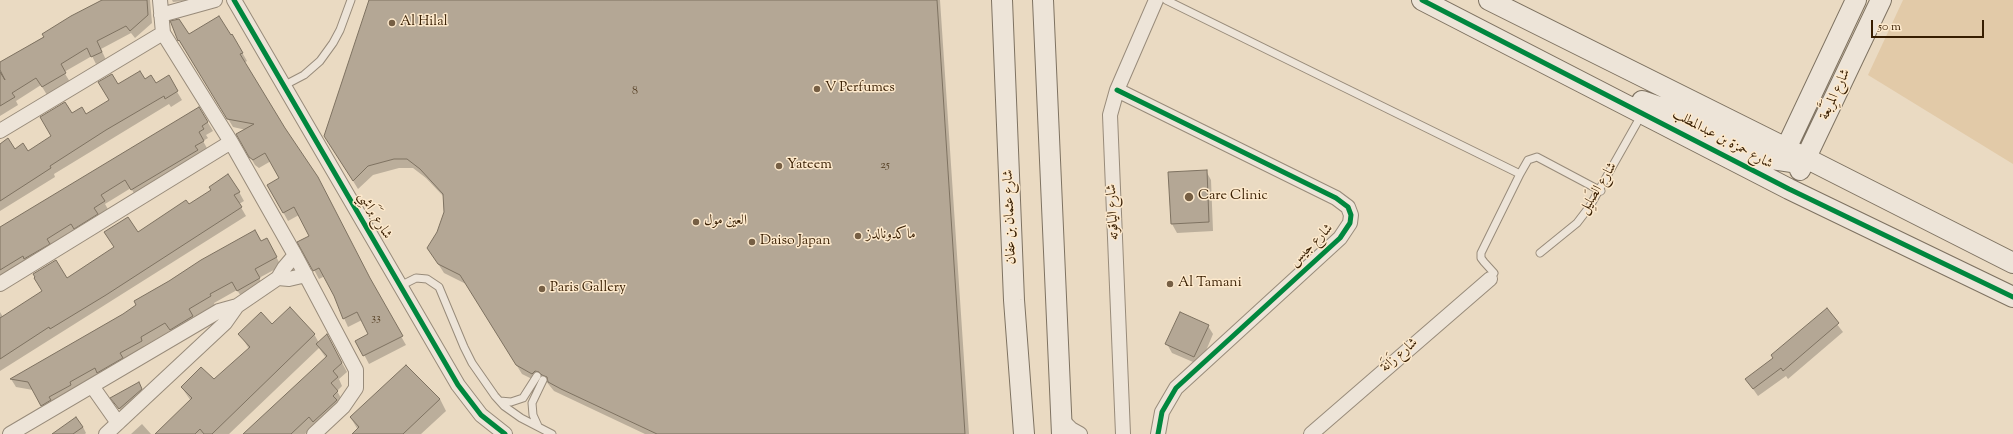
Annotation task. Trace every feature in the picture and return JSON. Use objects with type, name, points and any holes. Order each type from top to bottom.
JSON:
[{"type":"street","points":[[160,0],[163,33],[230,142],[295,255],[356,370],[356,388],[343,407],[314,434]]},
{"type":"street","points":[[161,15],[215,0]]},
{"type":"street","name":"شارع بَرَاشِي","points":[[234,0],[370,234],[402,285],[471,403],[481,415],[505,434]]},
{"type":"street","name":"شارع عثمان بن عفان","points":[[1002,0],[1014,300],[1024,434]]},
{"type":"street","points":[[1043,0],[1061,426],[1080,434]]},
{"type":"street","name":"شارع الياقوته","points":[[1123,434],[1118,290],[1109,124],[1112,106],[1117,90],[1156,0]]},
{"type":"street","name":"شارع حمزة بن عبدالمطلب","points":[[1422,0],[1643,112],[1771,180],[2013,297]]},
{"type":"street","name":"شارع حمزة بن عبدالمطلب","points":[[1488,0],[1783,154],[1806,159],[2013,263]]},
{"type":"street","name":"شارع المِرَبَّعة","points":[[1771,180],[1856,0]]},
{"type":"street","name":"شارع المِرَبَّعة","points":[[1789,189],[1806,159],[1881,0]]},
{"type":"street","points":[[0,131],[163,33]]},
{"type":"street","points":[[1590,86],[1648,102],[1783,154]]},
{"type":"street","name":"شارع جيس","points":[[1117,90],[1336,198],[1348,207],[1351,215],[1350,223],[1340,238],[1176,388],[1162,412],[1158,434]]},
{"type":"street","points":[[0,284],[230,142]]},
{"type":"street","points":[[10,434],[219,311],[237,306],[278,278],[295,255]]},
{"type":"street","points":[[278,278],[289,279],[306,275]]},
{"type":"street","name":"شارع زَانَة","points":[[1311,434],[1490,279]]},
{"type":"street","points":[[106,434],[225,323],[237,306]]},
{"type":"street","points":[[92,386],[118,423]]},
{"type":"lane","points":[[283,86],[304,75],[324,55],[340,30],[350,0]]},
{"type":"lane","points":[[1166,0],[1520,174]]},
{"type":"lane","name":"شارع الصَليِل","points":[[1540,253],[1576,223],[1601,191],[1643,112]]},
{"type":"lane","points":[[1490,279],[1494,273],[1481,258],[1481,253],[1528,160],[1537,158],[1601,191]]},
{"type":"lane","points":[[402,285],[416,278],[427,279],[439,287],[469,358],[500,401],[521,418],[552,434]]},
{"type":"lane","points":[[500,401],[510,402],[523,398],[540,378],[532,403],[533,415],[538,427]]},
{"type":"shaded area","points":[[1903,0],[2013,0],[2013,164],[1868,75]]},
{"type":"building","points":[[102,0],[147,0],[148,15],[130,31],[126,26],[97,41],[102,52],[91,57],[87,48],[61,64],[66,73],[42,87],[36,78],[12,93],[15,97],[0,106],[0,72],[5,80],[0,70],[0,62],[44,37],[42,34],[71,16]]},
{"type":"building","name":"العين مول","points":[[369,0],[937,0],[965,434],[657,434],[561,389],[548,382],[547,377],[539,372],[535,371],[532,374],[516,365],[460,275],[438,264],[427,248],[437,232],[444,212],[443,194],[420,169],[407,159],[394,159],[368,166],[353,181],[324,136]]},
{"type":"building","points":[[219,16],[231,35],[232,34],[243,53],[240,54],[285,128],[318,177],[370,278],[403,336],[363,356],[355,341],[368,334],[357,312],[343,319],[334,296],[319,268],[313,271],[297,242],[309,236],[294,207],[283,213],[267,185],[279,178],[265,153],[253,160],[249,157],[236,134],[254,124],[227,119],[179,40],[178,41],[170,21],[179,19],[189,34]]},
{"type":"building","points":[[140,71],[145,79],[151,75],[156,83],[169,75],[178,91],[165,99],[164,96],[106,130],[50,166],[51,168],[0,201],[0,144],[8,138],[15,149],[23,143],[28,151],[51,136],[40,117],[65,102],[72,113],[82,107],[86,114],[109,100],[98,82],[112,74],[118,84]]},
{"type":"building","points":[[199,107],[208,122],[202,126],[204,129],[199,132],[204,141],[195,146],[198,150],[131,190],[125,180],[101,195],[105,201],[94,208],[98,214],[74,229],[71,224],[47,239],[50,244],[24,259],[23,256],[0,270],[0,227]]},
{"type":"building","name":"Care Clinic","points":[[1207,170],[1209,222],[1171,224],[1168,172]]},
{"type":"building","points":[[228,174],[240,192],[234,195],[242,207],[106,295],[50,329],[49,327],[0,359],[0,318],[42,291],[33,274],[56,260],[67,278],[114,247],[104,232],[128,217],[138,232],[186,200],[189,204],[211,190],[209,187]]},
{"type":"building","points":[[255,230],[261,241],[267,238],[277,257],[255,269],[260,278],[237,291],[232,282],[210,294],[211,296],[189,309],[193,316],[170,330],[165,323],[141,337],[142,341],[120,353],[123,358],[97,373],[95,368],[70,382],[71,385],[49,397],[51,400],[41,406],[28,382],[10,379],[123,314],[136,305],[134,301],[169,281],[201,260]]},
{"type":"building","points":[[290,307],[315,334],[212,434],[204,434],[200,429],[195,434],[155,434],[192,398],[181,387],[201,367],[214,379],[250,347],[238,334],[261,312],[272,324]]},
{"type":"building","points":[[1827,308],[1839,323],[1783,371],[1781,368],[1753,389],[1745,379],[1773,358],[1771,355]]},
{"type":"building","points":[[1180,312],[1209,325],[1194,357],[1165,344]]},
{"type":"building","points":[[327,334],[342,363],[333,371],[338,377],[331,383],[338,391],[333,396],[337,400],[313,422],[309,417],[291,434],[243,434],[327,356],[316,344]]},
{"type":"building","points":[[406,365],[440,399],[403,434],[352,434],[359,427],[350,417]]},
{"type":"building","points":[[139,382],[142,389],[119,409],[110,398]]},
{"type":"building","points":[[76,417],[83,427],[73,434],[52,434]]},
{"type":"cycle path","points":[[234,0],[458,385],[481,415],[505,434]]},
{"type":"cycle path","points":[[1422,0],[1789,189],[2013,297]]},
{"type":"cycle path","points":[[1117,90],[1336,198],[1348,207],[1351,215],[1350,223],[1340,238],[1176,388],[1162,412],[1158,434]]},
{"type":"place","name":"Al Hilal","points":[[392,23]]},
{"type":"place","name":"V Perfumes","points":[[817,89]]},
{"type":"place","name":"Yateem","points":[[779,166]]},
{"type":"place","name":"Care Clinic","points":[[1189,197]]},
{"type":"place","name":"العين مول","points":[[696,222]]},
{"type":"place","name":"ماكدونالدز","points":[[858,236]]},
{"type":"place","name":"Daiso Japan","points":[[752,242]]},
{"type":"place","name":"Al Tamani","points":[[1170,284]]},
{"type":"place","name":"Paris Gallery","points":[[542,289]]}]
